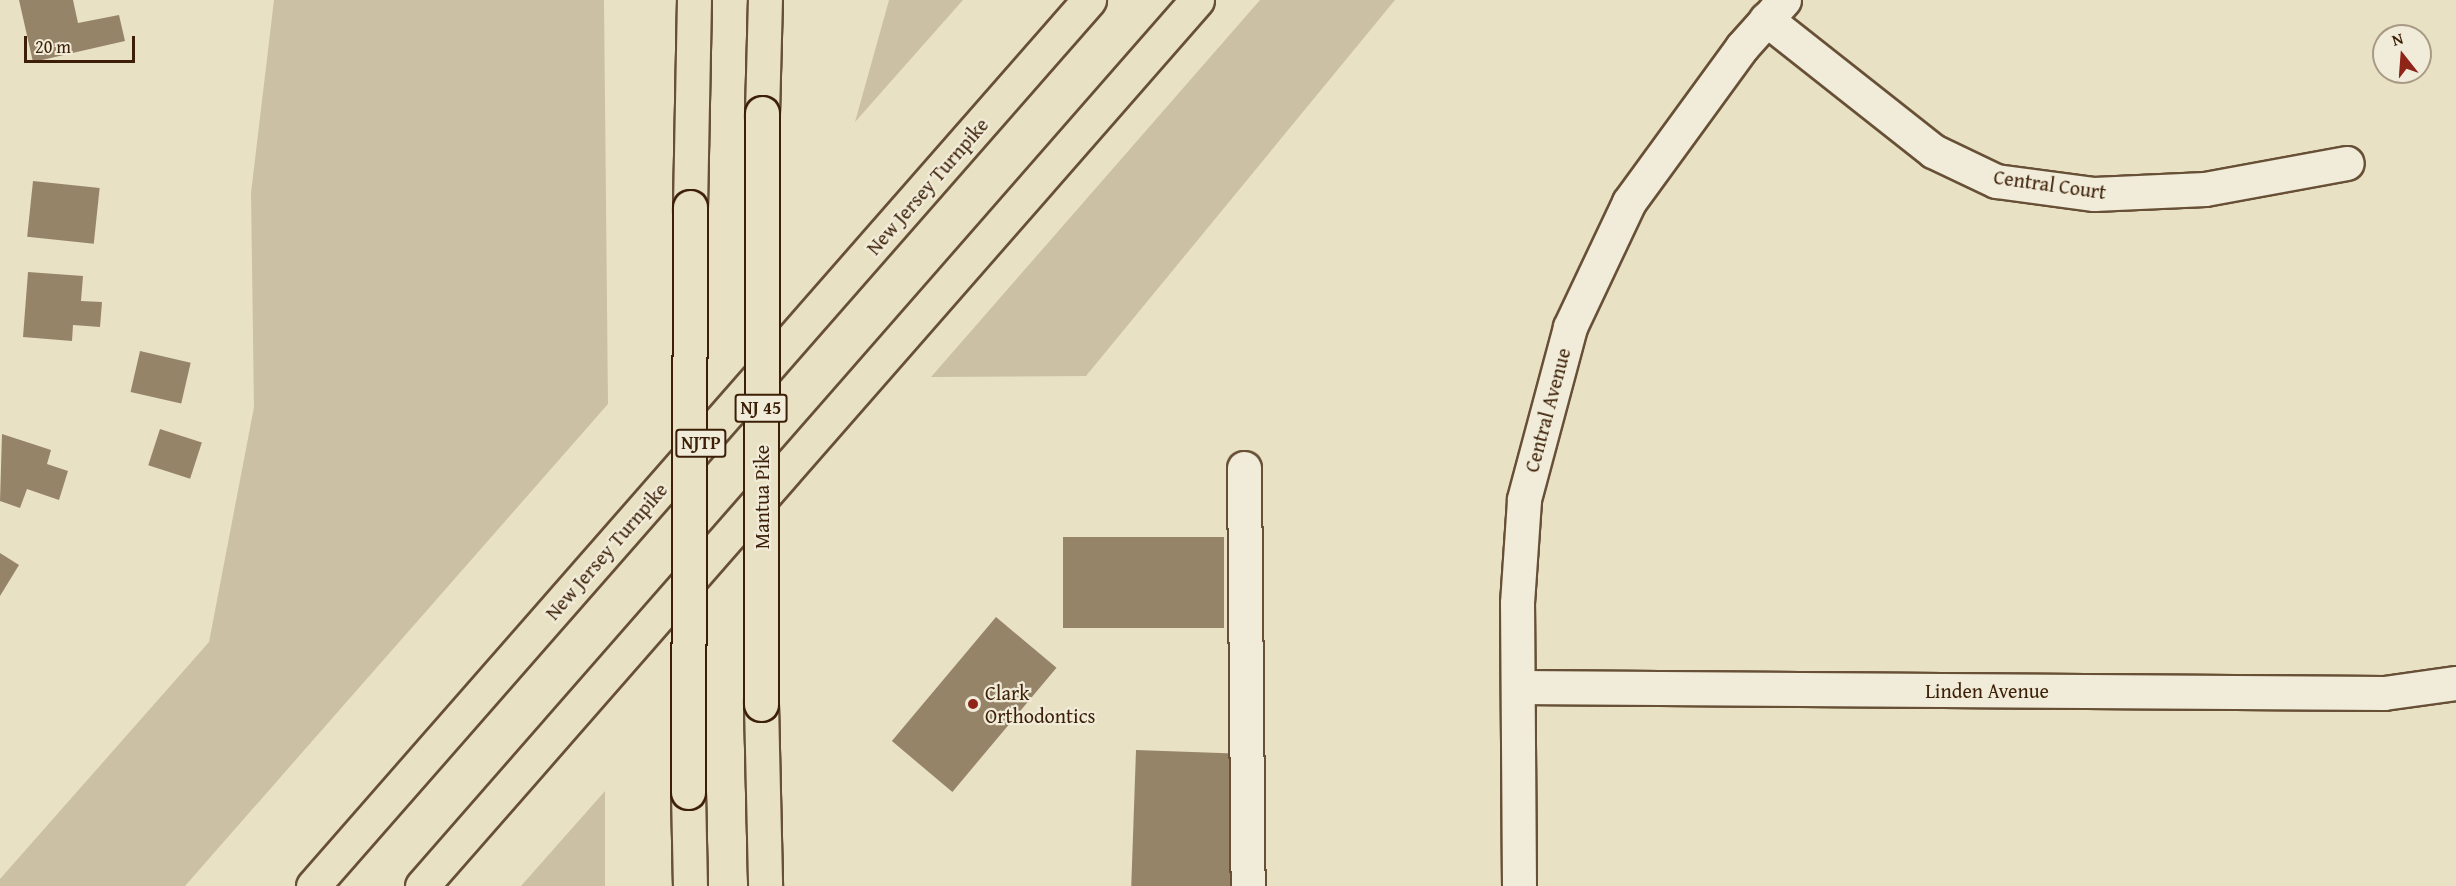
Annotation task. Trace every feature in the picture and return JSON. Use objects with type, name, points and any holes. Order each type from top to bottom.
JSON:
[{"type":"main road","points":[[690,886],[688,792],[690,207],[694,0]]},
{"type":"main road","name":"Mantua Pike","points":[[765,0],[762,113],[761,704],[765,886]]},
{"type":"main road","name":"New Jersey Turnpike","points":[[313,886],[1089,0]]},
{"type":"main road","points":[[422,886],[1197,0]]},
{"type":"street","name":"Central Court","points":[[1775,10],[1933,151],[1996,181],[2094,194],[2205,189],[2347,163]]},
{"type":"street","name":"Central Avenue","points":[[1519,886],[1518,687],[1524,499],[1570,327],[1629,202],[1775,10]]},
{"type":"street","points":[[1244,468],[1248,886]]},
{"type":"street","name":"Linden Avenue","points":[[1518,687],[2384,693],[2456,683]]},
{"type":"shaded area","points":[[274,0],[604,0],[608,404],[185,886],[0,886],[0,879],[209,642],[254,407],[251,193]]},
{"type":"shaded area","points":[[889,0],[963,0],[855,122]]},
{"type":"shaded area","points":[[1260,0],[1395,0],[1086,376],[931,377]]},
{"type":"shaded area","points":[[605,791],[605,886],[521,886]]},
{"type":"building","points":[[19,0],[73,0],[78,23],[119,15],[125,41],[33,62]]},
{"type":"building","points":[[33,181],[100,188],[94,244],[27,237]]},
{"type":"building","points":[[28,272],[83,276],[81,301],[102,302],[100,327],[73,325],[72,341],[23,337]]},
{"type":"building","points":[[140,351],[191,363],[181,404],[131,392]]},
{"type":"building","points":[[160,429],[202,443],[190,479],[148,465]]},
{"type":"building","points":[[2,434],[51,450],[47,464],[68,471],[59,500],[27,489],[20,508],[0,501]]},
{"type":"building","points":[[1063,537],[1224,537],[1224,628],[1063,628]]},
{"type":"building","points":[[0,553],[19,565],[0,596]]},
{"type":"building","name":"Clark Orthodontics","points":[[996,617],[1057,668],[952,792],[892,741]]},
{"type":"building","points":[[1136,750],[1241,754],[1236,886],[1131,886]]},
{"type":"place","name":"Clark Orthodontics","points":[[973,704]]}]
